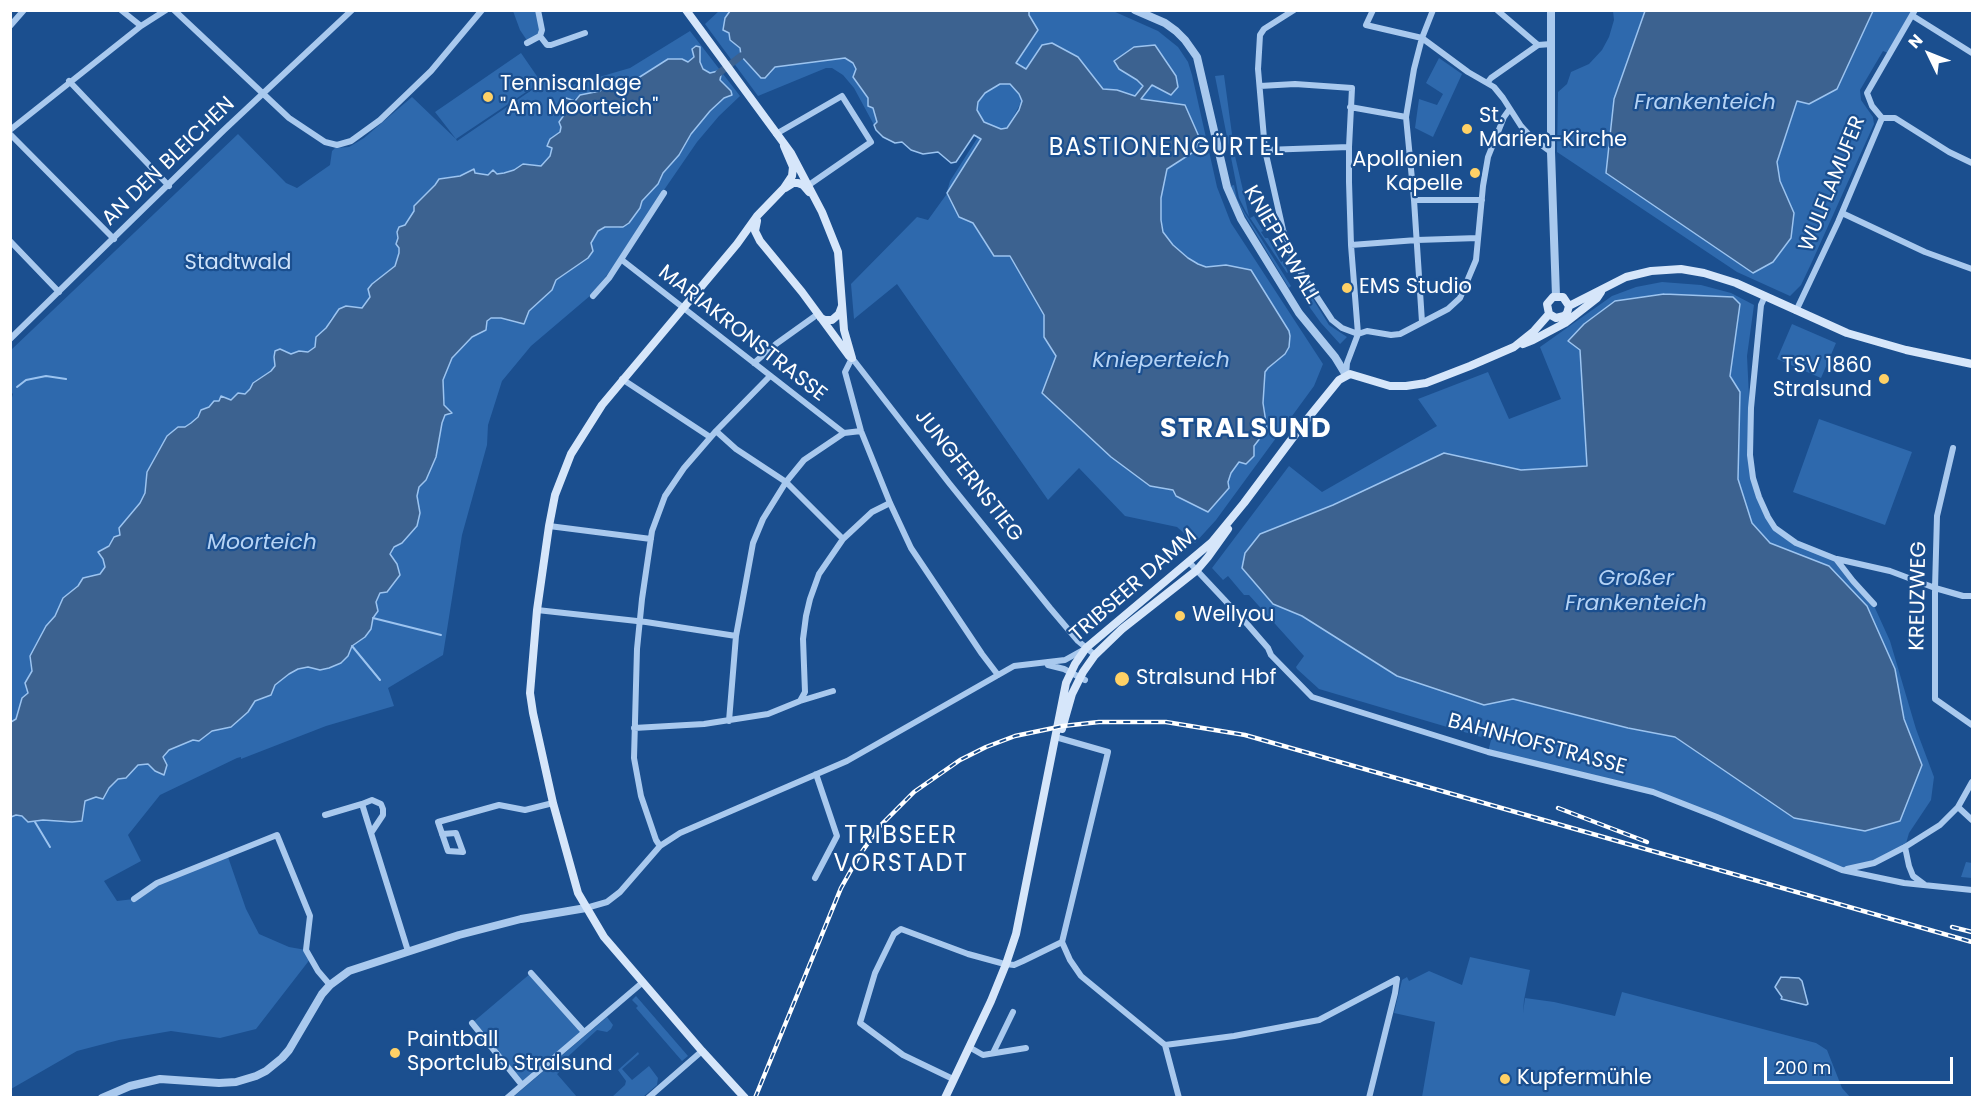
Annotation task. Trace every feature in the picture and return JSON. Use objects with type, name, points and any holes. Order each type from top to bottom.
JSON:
[{"type":"main road","points":[[686,10],[784,146],[793,167],[792,176],[622,379],[592,418],[571,454],[555,495],[549,526],[537,610],[531,693],[553,803],[578,893],[604,937],[745,1098]]},
{"type":"main road","points":[[784,146],[791,153],[838,252],[844,330],[852,358]]},
{"type":"main road","points":[[784,188],[796,183],[807,186]]},
{"type":"main road","points":[[760,241],[755,226],[765,208]]},
{"type":"main road","points":[[737,244],[748,239],[760,241]]},
{"type":"main road","name":"JUNGFERNSTIEG","points":[[760,241],[852,358]]},
{"type":"main road","points":[[1569,306],[1563,297],[1556,296],[1550,298],[1546,304],[1549,314],[1556,318],[1564,316],[1569,306],[1604,287],[1641,273],[1681,269],[1736,283],[1847,333],[1879,343],[1972,364]]},
{"type":"main road","points":[[1346,375],[1354,374],[1390,386],[1418,385],[1455,373],[1514,346],[1533,340],[1565,323],[1597,298],[1604,287]]},
{"type":"main road","points":[[818,315],[825,320],[832,320],[843,306]]},
{"type":"main road","points":[[1514,346],[1534,331],[1549,314]]},
{"type":"main road","name":"TRIBSEER DAMM","points":[[945,1098],[1007,964],[1016,934],[1066,683],[1070,673],[1086,648],[1212,542],[1244,504],[1312,412],[1333,386],[1346,375]]},
{"type":"main road","name":"TRIBSEER DAMM","points":[[1048,775],[1068,705],[1095,655],[1122,629],[1197,570],[1221,540],[1244,504]]},
{"type":"street","points":[[10,26],[24,10]]},
{"type":"street","points":[[121,10],[141,26]]},
{"type":"street","points":[[114,239],[10,132],[69,81],[141,26],[166,10]]},
{"type":"street","points":[[174,10],[290,118],[325,142],[337,145],[351,141],[380,120],[431,71],[482,10]]},
{"type":"street","points":[[340,10],[346,17]]},
{"type":"street","name":"AN DEN BLEICHEN","points":[[10,339],[352,10]]},
{"type":"street","points":[[527,43],[540,36],[542,30],[538,10]]},
{"type":"street","name":"KNIEPERWALL","points":[[1135,10],[1169,26],[1182,36],[1193,51],[1200,65],[1227,187],[1241,219],[1299,313],[1335,357],[1346,375]]},
{"type":"street","points":[[1294,10],[1264,29],[1260,36],[1258,69],[1265,150],[1283,230],[1294,262],[1332,321],[1342,328],[1358,334],[1367,331],[1390,335],[1400,334],[1448,309],[1460,298],[1476,260],[1488,157],[1509,110]]},
{"type":"street","points":[[1373,10],[1366,25],[1422,38],[1487,83],[1503,98],[1521,126],[1551,152]]},
{"type":"street","points":[[1422,322],[1418,240],[1406,117],[1410,85],[1422,38],[1433,10]]},
{"type":"street","points":[[1497,10],[1538,45]]},
{"type":"street","points":[[1551,10],[1551,152],[1556,296]]},
{"type":"street","points":[[1914,13],[1972,52]]},
{"type":"street","name":"WULFLAMUFER","points":[[1796,311],[1842,213],[1882,118],[1872,106],[1867,93],[1914,13]]},
{"type":"street","points":[[540,36],[548,45],[551,45],[585,33]]},
{"type":"street","points":[[1487,83],[1538,45],[1551,44]]},
{"type":"street","points":[[69,81],[169,186]]},
{"type":"street","points":[[1260,86],[1295,84],[1352,88],[1349,147],[1351,245],[1358,334],[1347,363],[1346,375]]},
{"type":"street","points":[[776,134],[844,95],[871,142],[807,186]]},
{"type":"street","points":[[1350,107],[1406,117]]},
{"type":"street","points":[[1882,118],[1895,118],[1949,152],[1972,163]]},
{"type":"street","points":[[1265,150],[1349,147]]},
{"type":"street","points":[[593,296],[622,260],[664,193]]},
{"type":"street","points":[[1414,200],[1482,200]]},
{"type":"street","points":[[1842,213],[1925,252],[1972,268]]},
{"type":"street","points":[[1351,245],[1478,238]]},
{"type":"street","points":[[10,241],[59,292]]},
{"type":"street","name":"MARIAKRONSTRASSE","points":[[622,260],[844,433]]},
{"type":"street","points":[[1765,296],[1761,305],[1751,408],[1750,455],[1753,478],[1759,497],[1775,528],[1796,543],[1836,559],[1890,571],[1935,588],[1963,596],[1972,596]]},
{"type":"street","points":[[754,363],[776,344],[818,315]]},
{"type":"street","points":[[852,358],[845,372],[861,431],[911,548],[998,675]]},
{"type":"street","name":"JUNGFERNSTIEG","points":[[852,358],[1050,608],[1095,655]]},
{"type":"street","points":[[660,846],[646,814],[634,758],[639,623],[656,518],[665,496],[684,468],[710,437],[770,376]]},
{"type":"street","points":[[622,379],[710,437]]},
{"type":"street","points":[[716,431],[736,449],[786,482],[843,539]]},
{"type":"street","points":[[729,721],[736,636],[753,543],[758,531],[771,503],[804,460],[844,433],[861,431]]},
{"type":"street","name":"KREUZWEG","points":[[1953,448],[1937,516],[1935,699],[1972,725]]},
{"type":"street","points":[[800,701],[805,692],[803,639],[810,599],[819,574],[843,539],[872,512],[890,502]]},
{"type":"street","points":[[549,526],[651,540]]},
{"type":"street","points":[[1836,559],[1874,604]]},
{"type":"street","name":"BAHNHOFSTRASSE","points":[[1189,562],[1248,625],[1268,648],[1271,655],[1312,697],[1488,752],[1653,792],[1842,870],[1904,883],[1972,890]]},
{"type":"street","points":[[537,610],[736,636]]},
{"type":"street","points":[[102,1098],[142,1082],[167,1079],[200,1083],[227,1082],[246,1080],[266,1071],[288,1050],[330,985],[349,971],[459,935],[521,919],[586,908],[607,902],[627,886],[660,846],[680,833],[861,754],[1014,666],[1023,663],[1045,663],[1068,659],[1086,648]]},
{"type":"street","points":[[1045,663],[1082,679]]},
{"type":"street","points":[[634,728],[729,721],[768,714],[833,691]]},
{"type":"street","points":[[1059,738],[1108,752],[1062,942],[1081,976],[1165,1045],[1179,1098]]},
{"type":"street","points":[[815,878],[837,836],[816,774]]},
{"type":"street","points":[[1842,870],[1874,862],[1905,847],[1940,825],[1958,807],[1972,782]]},
{"type":"street","points":[[325,815],[372,800],[381,804],[383,815],[371,833]]},
{"type":"street","points":[[442,834],[438,822],[486,808],[499,806],[525,810],[553,803]]},
{"type":"street","points":[[362,804],[408,951]]},
{"type":"street","points":[[1958,807],[1972,820]]},
{"type":"street","points":[[134,898],[157,883],[277,835],[310,916],[306,950],[318,971],[330,985]]},
{"type":"street","points":[[1905,847],[1913,876],[1926,886]]},
{"type":"street","points":[[953,1079],[903,1055],[860,1023],[875,973],[894,934],[901,929],[968,954],[1007,964],[1062,942]]},
{"type":"street","points":[[531,973],[584,1032]]},
{"type":"street","points":[[1165,1045],[1234,1036],[1319,1020],[1397,979],[1369,1098]]},
{"type":"street","points":[[507,1098],[643,982]]},
{"type":"street","points":[[993,1053],[1013,1012]]},
{"type":"street","points":[[472,1023],[522,1085]]},
{"type":"street","points":[[969,1047],[983,1054],[1026,1048]]},
{"type":"street","points":[[648,1098],[702,1051]]},
{"type":"green space","points":[[513,11],[538,11],[540,36],[528,42],[520,30]]},
{"type":"green space","points":[[719,11],[730,11],[725,18],[730,40],[740,48],[741,56],[750,65],[770,74],[775,67],[837,58],[845,58],[853,63],[856,70],[853,77],[868,98],[877,122],[874,125],[854,88],[843,75],[832,68],[826,68],[758,96],[705,24]]},
{"type":"green space","points":[[1029,11],[1113,11],[1158,31],[1178,47],[1188,62],[1192,75],[1217,187],[1231,223],[1323,364],[1314,386],[1216,520],[1195,543],[1177,527],[1125,516],[1079,468],[1048,500],[897,284],[854,319],[851,284],[917,217],[928,220],[946,195],[950,181],[978,137],[981,139],[959,217],[973,223],[994,256],[1010,256],[1044,315],[1044,337],[1056,356],[1173,490],[1208,511],[1229,488],[1231,473],[1239,462],[1246,464],[1254,446],[1267,429],[1263,403],[1265,372],[1285,354],[1289,347],[1289,331],[1251,270],[1206,267],[1198,264],[1173,245],[1163,232],[1161,198],[1167,169],[1195,151],[1200,139],[1185,105],[1140,99],[1152,85],[1178,87],[1119,69],[1143,86],[1135,96],[1117,90],[1103,89],[1090,75],[1042,45],[1026,69],[1016,63],[1037,30],[1028,15]]},
{"type":"green space","points":[[1613,11],[1645,11],[1614,99],[1794,213],[1780,181],[1777,162],[1797,101],[1837,89],[1873,11],[1915,11],[1888,53],[1883,51],[1860,90],[1861,100],[1873,117],[1874,124],[1801,285],[1790,296],[1737,272],[1557,152],[1558,92],[1567,84],[1571,72],[1589,64],[1602,50],[1614,20]]},
{"type":"green space","name":"Stadtwald","points":[[690,31],[740,96],[697,142],[618,261],[591,295],[531,346],[502,381],[488,425],[487,445],[462,535],[443,655],[388,688],[394,706],[326,726],[241,759],[241,757],[237,758],[160,795],[128,835],[141,861],[104,881],[117,901],[134,899],[157,883],[228,857],[246,909],[259,934],[289,947],[306,950],[311,958],[256,1029],[220,1038],[171,1031],[119,1040],[77,1051],[11,1089],[10,817],[22,816],[35,822],[43,820],[72,822],[84,810],[85,801],[96,797],[103,799],[118,779],[127,778],[138,765],[148,763],[155,771],[169,750],[194,739],[199,741],[212,731],[248,712],[255,701],[271,695],[275,685],[289,674],[298,669],[308,667],[320,670],[342,663],[352,646],[365,637],[371,629],[373,618],[378,611],[376,602],[380,593],[387,592],[393,584],[397,564],[390,554],[394,547],[402,543],[417,526],[420,513],[417,496],[419,487],[426,480],[436,457],[445,415],[443,380],[452,358],[472,337],[486,330],[487,321],[492,318],[524,323],[529,311],[552,290],[556,280],[588,258],[593,237],[598,231],[605,227],[618,228],[629,223],[640,208],[642,201],[658,184],[663,173],[679,155],[691,134],[710,111],[724,98],[729,97],[720,80],[703,69],[700,55],[688,62],[668,59],[635,80],[611,90],[606,88],[580,95],[563,108],[564,115],[560,132],[550,139],[552,148],[550,156],[541,166],[523,164],[514,170],[488,175],[475,173],[473,169],[460,176],[439,179],[405,225],[397,232],[399,253],[395,266],[372,284],[371,297],[362,308],[346,306],[331,318],[326,328],[316,337],[316,346],[308,352],[299,351],[291,354],[280,349],[274,357],[275,366],[253,382],[245,394],[238,393],[231,400],[225,399],[204,409],[191,423],[185,427],[178,427],[167,436],[147,472],[145,493],[140,503],[125,521],[120,535],[103,549],[105,567],[100,574],[83,578],[78,586],[63,598],[55,616],[46,626],[30,656],[32,671],[25,683],[28,693],[22,698],[16,719],[11,722],[10,404],[13,394],[11,392],[11,350],[238,134],[286,183],[297,188],[330,165],[332,151],[335,148],[349,147],[364,138],[412,97],[457,141],[548,79],[558,89],[630,68]]},
{"type":"green space","name":"Tennisanlage \"Am Moorteich\"","points":[[521,53],[541,82],[456,139],[435,112]]},
{"type":"green space","points":[[1439,58],[1462,74],[1433,137],[1415,128],[1419,99],[1437,105],[1443,94],[1426,83]]},
{"type":"green space","points":[[1224,75],[1234,149],[1232,149],[1233,157],[1235,156],[1250,218],[1239,198],[1215,76]]},
{"type":"green space","points":[[1000,84],[1010,84],[1022,101],[1007,128],[1001,129],[984,122],[977,110],[978,102],[985,93]]},
{"type":"green space","points":[[1234,185],[1237,199],[1291,286],[1289,288],[1244,214],[1230,186]]},
{"type":"green space","points":[[1254,216],[1263,231],[1261,232],[1265,238],[1268,238],[1281,262],[1283,261],[1287,273],[1250,218]]},
{"type":"green space","points":[[1662,282],[1701,285],[1731,293],[1754,305],[1747,356],[1753,478],[1775,528],[1796,543],[1836,559],[1875,608],[1890,641],[1916,729],[1934,777],[1931,800],[1909,833],[1905,847],[1874,863],[1842,870],[1653,792],[1488,752],[1491,740],[1319,689],[1296,667],[1304,656],[1249,595],[1244,595],[1228,576],[1223,580],[1212,568],[1289,466],[1322,492],[1437,426],[1418,399],[1488,372],[1509,419],[1561,399],[1540,347],[1612,296],[1636,287]],"holes":[[[1740,304],[1730,376],[1740,392],[1738,479],[1752,523],[1770,543],[1829,566],[1895,669],[1904,719],[1922,765],[1706,759],[1675,737],[1628,728],[1513,699],[1273,604],[1333,505],[1444,453],[1521,470],[1587,466],[1580,349],[1568,341]]]},
{"type":"green space","points":[[1310,294],[1329,325],[1347,337],[1340,344],[1303,298]]},
{"type":"green space","points":[[1792,324],[1836,343],[1821,378],[1777,359]]},
{"type":"green space","points":[[1819,419],[1912,452],[1885,525],[1793,492]]},
{"type":"green space","points":[[1966,862],[1972,863],[1972,878],[1961,877]]},
{"type":"green space","points":[[1470,957],[1530,970],[1524,1000],[1523,1013],[1525,998],[1615,1016],[1622,992],[1816,1043],[1827,1050],[1842,1088],[1850,1097],[1422,1097],[1435,1022],[1394,1013],[1402,980],[1407,977],[1409,981],[1429,971],[1462,985]]},
{"type":"green space","points":[[531,973],[584,1032],[522,1085],[472,1023]]},
{"type":"green space","points":[[636,996],[688,1056],[682,1061],[636,1008],[638,1006],[632,1000]]},
{"type":"green space","points":[[607,1017],[613,1025],[611,1029],[607,1032],[597,1030],[562,1062],[563,1069],[557,1074],[577,1097],[512,1098]]},
{"type":"green space","points":[[638,1052],[639,1054],[622,1069],[632,1080],[649,1066],[658,1078],[657,1085],[643,1097],[612,1097],[625,1085],[626,1081],[618,1070]]},
{"type":"water","name":"Knieperteich","points":[[730,11],[1029,11],[1038,30],[1016,63],[1026,69],[1042,45],[1052,43],[1078,57],[1103,89],[1117,90],[1135,96],[1143,86],[1119,69],[1114,61],[1134,47],[1155,45],[1176,76],[1178,87],[1171,95],[1152,85],[1141,99],[1185,105],[1200,139],[1195,151],[1167,169],[1161,198],[1163,232],[1173,245],[1198,264],[1206,267],[1226,265],[1251,270],[1290,336],[1289,347],[1285,354],[1265,372],[1263,403],[1267,429],[1254,446],[1254,456],[1246,464],[1239,462],[1231,473],[1229,488],[1208,512],[1176,496],[1173,490],[1150,486],[1111,457],[1042,393],[1056,356],[1044,337],[1044,315],[1010,256],[994,256],[973,223],[959,217],[947,193],[981,139],[974,135],[956,162],[951,163],[938,152],[923,154],[911,150],[902,142],[895,143],[883,137],[876,130],[874,125],[877,122],[873,108],[868,106],[868,98],[853,77],[856,69],[853,63],[845,58],[775,67],[765,78],[761,78],[741,56],[740,48],[730,40],[729,33],[723,30],[725,18]],"holes":[[[1000,84],[1010,84],[1022,101],[1007,128],[1001,129],[984,122],[977,110],[978,102],[985,93]]]},
{"type":"water","name":"Frankenteich","points":[[1645,11],[1873,11],[1837,89],[1809,104],[1797,101],[1777,162],[1780,181],[1794,213],[1791,238],[1773,262],[1753,273],[1606,173],[1614,99]]},
{"type":"water","name":"Moorteich","points":[[696,46],[700,47],[700,62],[703,69],[710,73],[718,71],[721,75],[720,80],[732,95],[724,98],[710,111],[691,134],[679,155],[663,173],[658,184],[642,201],[640,208],[629,223],[623,227],[605,227],[598,231],[591,243],[593,251],[588,258],[556,280],[552,290],[529,311],[524,324],[491,318],[487,321],[486,330],[472,337],[452,358],[443,380],[444,405],[452,413],[445,415],[436,457],[426,480],[419,487],[417,496],[420,513],[417,526],[402,543],[394,547],[390,554],[397,564],[400,575],[387,592],[380,593],[376,602],[378,611],[365,637],[352,646],[348,656],[341,663],[320,670],[308,667],[298,669],[289,674],[275,685],[271,695],[255,701],[248,712],[231,727],[212,731],[199,741],[193,740],[169,750],[163,757],[167,765],[164,775],[155,771],[148,764],[138,765],[126,778],[118,779],[103,799],[96,797],[85,801],[82,821],[28,822],[22,816],[11,817],[11,722],[16,719],[22,698],[28,693],[25,683],[32,671],[30,656],[46,626],[55,616],[63,598],[78,586],[83,578],[100,574],[105,567],[98,552],[109,546],[114,537],[120,535],[119,528],[140,503],[145,493],[147,472],[167,436],[178,427],[185,427],[191,423],[198,417],[201,410],[209,407],[214,401],[219,401],[221,396],[231,400],[238,393],[245,394],[253,383],[275,366],[275,351],[280,349],[291,354],[299,351],[308,352],[315,347],[316,337],[326,328],[339,309],[346,306],[362,308],[370,297],[368,289],[395,266],[399,253],[396,244],[399,227],[405,225],[414,211],[414,206],[439,179],[460,176],[474,169],[475,173],[488,175],[493,170],[497,174],[504,173],[523,164],[541,166],[550,156],[552,148],[547,146],[550,139],[560,132],[559,122],[564,115],[566,98],[575,101],[580,95],[600,91],[605,86],[611,90],[635,80],[668,59],[682,59],[688,62],[694,57],[692,49]]},
{"type":"water","name":"Großer Frankenteich","points":[[1664,294],[1733,297],[1740,304],[1730,376],[1740,392],[1738,479],[1752,523],[1770,543],[1829,566],[1867,606],[1895,669],[1904,719],[1922,765],[1900,821],[1865,831],[1794,818],[1675,737],[1628,728],[1513,699],[1484,705],[1397,676],[1302,616],[1273,604],[1242,568],[1245,553],[1260,534],[1333,505],[1444,453],[1521,470],[1587,466],[1580,350],[1568,341],[1584,324],[1615,301]]},
{"type":"water","points":[[1781,977],[1799,978],[1802,981],[1808,1004],[1781,999],[1775,987]]},
{"type":"waterway","points":[[719,73],[741,56]]},
{"type":"waterway","points":[[17,387],[26,380],[46,376],[66,379]]},
{"type":"waterway","points":[[373,618],[441,635]]},
{"type":"waterway","points":[[352,646],[380,680]]},
{"type":"waterway","points":[[35,822],[50,847]]},
{"type":"railway","points":[[755,1098],[841,888],[879,827],[914,792],[960,760],[1015,736],[1063,726],[1099,722],[1166,722],[1245,735],[1972,942]]},
{"type":"railway","points":[[1558,808],[1647,842]]},
{"type":"railway","points":[[1952,927],[1972,932]]},
{"type":"place","name":"Tennisanlage \"Am Moorteich\"","points":[[488,97]]},
{"type":"place","name":"St. Marien-Kirche","points":[[1467,129]]},
{"type":"place","name":"Apollonien Kapelle","points":[[1475,173]]},
{"type":"place","name":"EMS Studio","points":[[1347,288]]},
{"type":"place","name":"TSV 1860 Stralsund","points":[[1884,379]]},
{"type":"place","name":"Wellyou","points":[[1180,616]]},
{"type":"place","name":"Stralsund Hbf","points":[[1122,679]]},
{"type":"place","name":"Paintball Sportclub Stralsund","points":[[395,1053]]},
{"type":"place","name":"Kupfermühle","points":[[1505,1079]]},
{"type":"district","name":"BASTIONENGÜRTEL","points":[[1167,149]]},
{"type":"district","name":"STRALSUND","points":[[1246,430]]},
{"type":"district","name":"TRIBSEER VORSTADT","points":[[901,851]]}]
